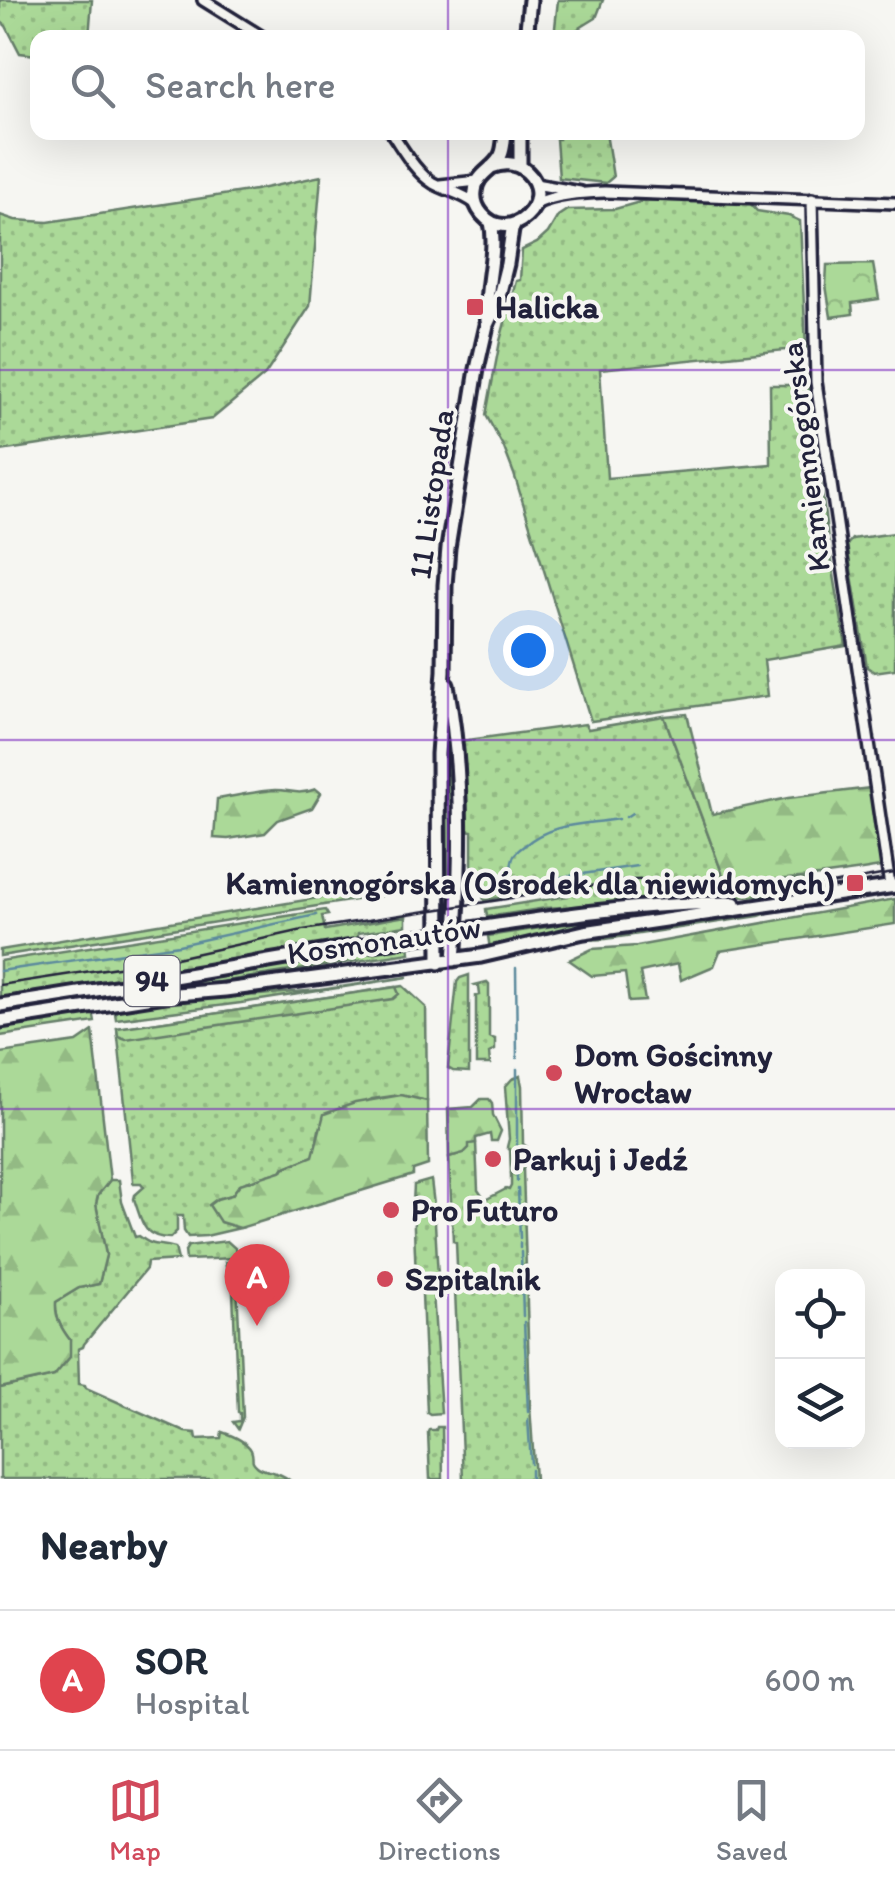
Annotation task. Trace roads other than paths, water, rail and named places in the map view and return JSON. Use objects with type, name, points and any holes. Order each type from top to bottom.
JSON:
[{"type":"main road","points":[[527,30],[530,0]]},
{"type":"main road","points":[[491,167],[508,164],[526,171],[535,184],[535,204],[528,217],[503,226],[485,218],[476,204],[478,181],[502,154],[505,140]]},
{"type":"main road","points":[[520,140],[520,166]]},
{"type":"main road","name":"11 Listopada","points":[[488,325],[486,301],[494,238],[491,222]]},
{"type":"main road","name":"11 Listopada","points":[[438,962],[438,754],[448,548],[476,369],[515,224]]},
{"type":"main road","name":"11 Listopada","points":[[444,671],[453,717],[459,801],[454,960]]},
{"type":"main road","name":"Kosmonautów","points":[[0,1021],[454,960],[584,932],[892,886]]},
{"type":"main road","name":"Kosmonautów","points":[[0,1005],[612,908],[773,903]]},
{"type":"street","points":[[203,0],[251,30]]},
{"type":"street","points":[[397,140],[424,175],[476,204]]},
{"type":"street","points":[[440,185],[478,181]]},
{"type":"street","points":[[535,184],[583,193]]},
{"type":"street","points":[[535,204],[583,193],[646,192],[895,203]]},
{"type":"street","name":"Kamiennogórska","points":[[812,200],[816,382],[892,886]]},
{"type":"waterway","points":[[626,817],[632,813]]},
{"type":"waterway","points":[[512,883],[514,856],[534,838],[569,826],[618,819]]},
{"type":"waterway","points":[[487,888],[637,866]]},
{"type":"waterway","points":[[0,971],[179,945],[316,915]]},
{"type":"waterway","points":[[516,968],[517,1058]]},
{"type":"waterway","points":[[517,1069],[517,1181]]},
{"type":"waterway","points":[[518,1189],[520,1238]]},
{"type":"waterway","points":[[520,1243],[520,1248]]},
{"type":"waterway","points":[[521,1252],[523,1316]]},
{"type":"waterway","points":[[524,1322],[528,1412]]},
{"type":"waterway","points":[[528,1419],[531,1464]]},
{"type":"waterway","points":[[531,1470],[531,1479]]},
{"type":"tram line","points":[[0,985],[176,958],[303,930],[623,881],[658,880],[780,890],[895,873]]},
{"type":"place","name":"Halicka","points":[[475,307]]},
{"type":"place","name":"Kamiennogórska (Ośrodek dla niewidomych)","points":[[855,883]]},
{"type":"place","name":"Dom Gościnny Wrocław","points":[[554,1073]]},
{"type":"place","name":"Parkuj i Jedź","points":[[493,1159]]},
{"type":"place","name":"Pro Futuro","points":[[391,1210]]},
{"type":"place","name":"Szpitalnik","points":[[385,1279]]},
{"type":"place","name":"SOR","points":[[257,1326]]}]
